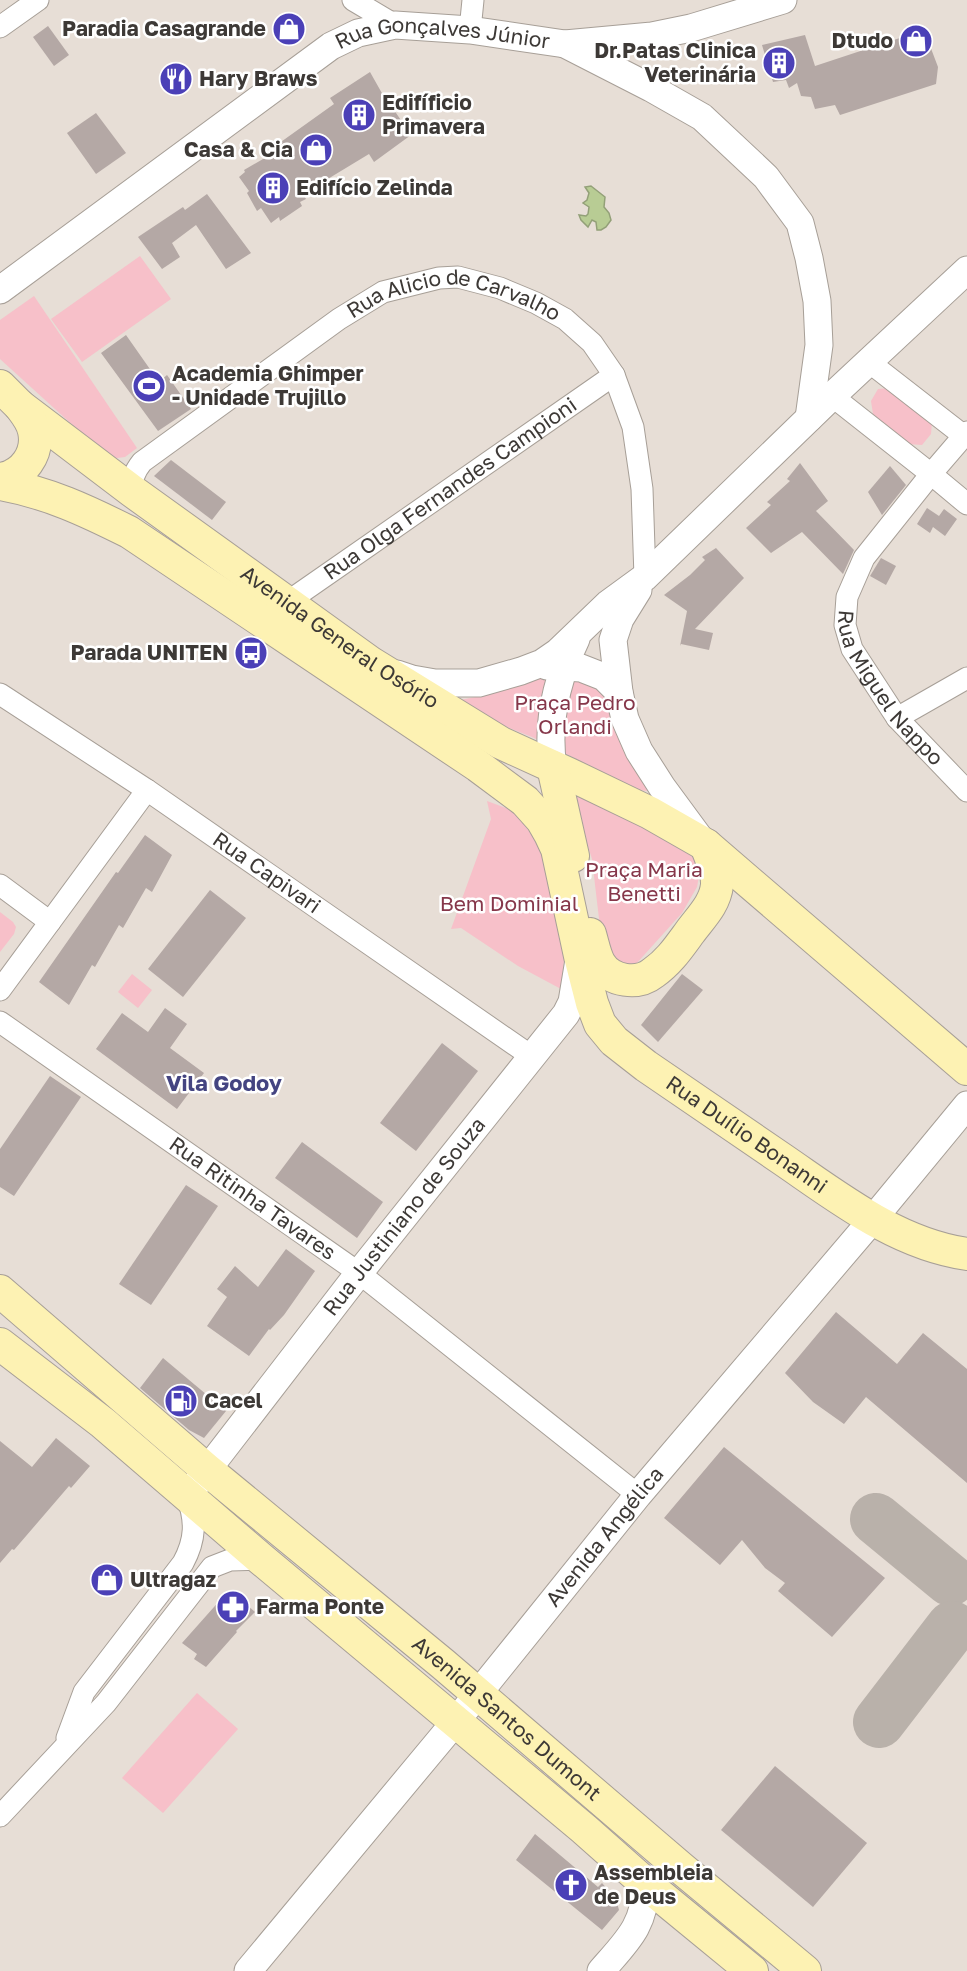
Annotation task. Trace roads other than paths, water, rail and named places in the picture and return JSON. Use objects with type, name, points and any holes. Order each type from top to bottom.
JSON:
[{"type":"main road","name":"Avenida General Osório","points":[[10,396],[132,491],[371,663],[501,743],[650,813],[706,845],[967,1069]]},
{"type":"main road","points":[[0,479],[18,473],[29,460],[35,447],[35,433],[31,422],[10,396]]},
{"type":"main road","name":"Avenida General Osório","points":[[0,484],[49,495],[129,532],[469,760],[525,801],[542,820],[557,849],[580,956]]},
{"type":"main road","points":[[553,767],[593,946],[601,966],[611,975],[625,980],[640,981],[646,978],[668,961],[713,902],[717,882],[706,845]]},
{"type":"main road","points":[[557,849],[582,896],[580,956]]},
{"type":"main road","name":"Rua Duílio Bonanni","points":[[580,956],[600,1024],[614,1041],[646,1066],[856,1210],[921,1243],[967,1254]]},
{"type":"main road","name":"Avenida Santos Dumont","points":[[0,1291],[207,1469],[444,1664],[806,1971]]},
{"type":"main road","name":"Avenida Santos Dumont","points":[[0,1344],[103,1423],[261,1559],[752,1971]]},
{"type":"street","points":[[0,27],[38,0]]},
{"type":"street","points":[[351,0],[395,24]]},
{"type":"street","points":[[351,0],[358,33]]},
{"type":"street","points":[[470,30],[473,0]]},
{"type":"street","name":"Rua Gonçalves Júnior","points":[[0,290],[331,46],[358,33],[395,24],[470,30],[565,44],[652,36],[691,28],[783,0]]},
{"type":"street","points":[[651,88],[645,70],[645,52],[652,36]]},
{"type":"street","points":[[565,44],[702,117],[766,177],[800,223],[817,301],[819,345],[809,418]]},
{"type":"street","points":[[371,663],[412,679],[435,683],[479,683],[542,663],[558,652],[608,604],[645,577],[840,388],[967,270]]},
{"type":"street","name":"Rua Alicio de Carvalho","points":[[132,491],[132,480],[136,470],[151,456],[339,319],[383,292],[414,283],[458,277],[500,288],[536,303],[565,319],[592,343],[614,375],[633,427],[642,489],[645,577]]},
{"type":"street","points":[[819,345],[836,370],[840,388],[931,474],[967,504]]},
{"type":"street","points":[[869,362],[966,434]]},
{"type":"street","name":"Rua Olga Fernandes Campioni","points":[[286,603],[614,375]]},
{"type":"street","name":"Rua Miguel Nappo","points":[[966,434],[864,558],[847,597],[846,625],[852,649],[897,718],[967,791]]},
{"type":"street","points":[[645,577],[620,618],[614,640],[619,692],[625,719],[639,751],[662,787],[706,845]]},
{"type":"street","points":[[553,767],[550,747],[551,723],[563,666],[581,630]]},
{"type":"street","points":[[521,671],[548,666],[581,668],[604,677],[619,692]]},
{"type":"street","points":[[897,718],[967,678]]},
{"type":"street","name":"Rua Capivari","points":[[0,694],[147,790],[531,1056]]},
{"type":"street","points":[[0,990],[147,790]]},
{"type":"street","points":[[0,885],[50,922]]},
{"type":"street","name":"Rua Justiniano de Souza","points":[[207,1469],[359,1273],[566,1014],[572,1002],[580,956]]},
{"type":"street","name":"Rua Ritinha Tavares","points":[[0,1022],[359,1273],[638,1495]]},
{"type":"street","name":"Avenida Angélica","points":[[248,1971],[456,1721],[638,1495],[967,1105]]},
{"type":"street","points":[[63,1747],[84,1692],[189,1552],[194,1522],[187,1496],[207,1469]]},
{"type":"street","points":[[0,1816],[102,1707],[212,1567],[230,1560],[261,1559]]},
{"type":"street","points":[[84,1692],[82,1699],[85,1706],[93,1710],[102,1707]]},
{"type":"street","points":[[601,1971],[636,1929],[644,1908],[646,1884]]},
{"type":"place","name":"Paradia Casagrande","points":[[289,29]]},
{"type":"place","name":"Dtudo","points":[[916,41]]},
{"type":"place","name":"Dr.Patas Clinica Veterinária","points":[[779,63]]},
{"type":"place","name":"Hary Braws","points":[[176,79]]},
{"type":"place","name":"Edifíficio Primavera","points":[[359,115]]},
{"type":"place","name":"Casa & Cia","points":[[316,150]]},
{"type":"place","name":"Edifício Zelinda","points":[[273,188]]},
{"type":"place","name":"Academia Ghimper - Unidade Trujillo","points":[[149,386]]},
{"type":"place","name":"Parada UNITEN","points":[[251,653]]},
{"type":"place","name":"Cacel","points":[[181,1401]]},
{"type":"place","name":"Ultragaz","points":[[107,1580]]},
{"type":"place","name":"Farma Ponte","points":[[233,1607]]},
{"type":"place","name":"Assembleia de Deus","points":[[571,1885]]},
{"type":"district","name":"Vila Godoy","points":[[224,1083]]},
{"type":"park label","name":"Praça Pedro Orlandi","points":[[575,715]]},
{"type":"park label","name":"Praça Maria Benetti","points":[[644,882]]},
{"type":"park label","name":"Bem Dominial","points":[[509,904]]}]
